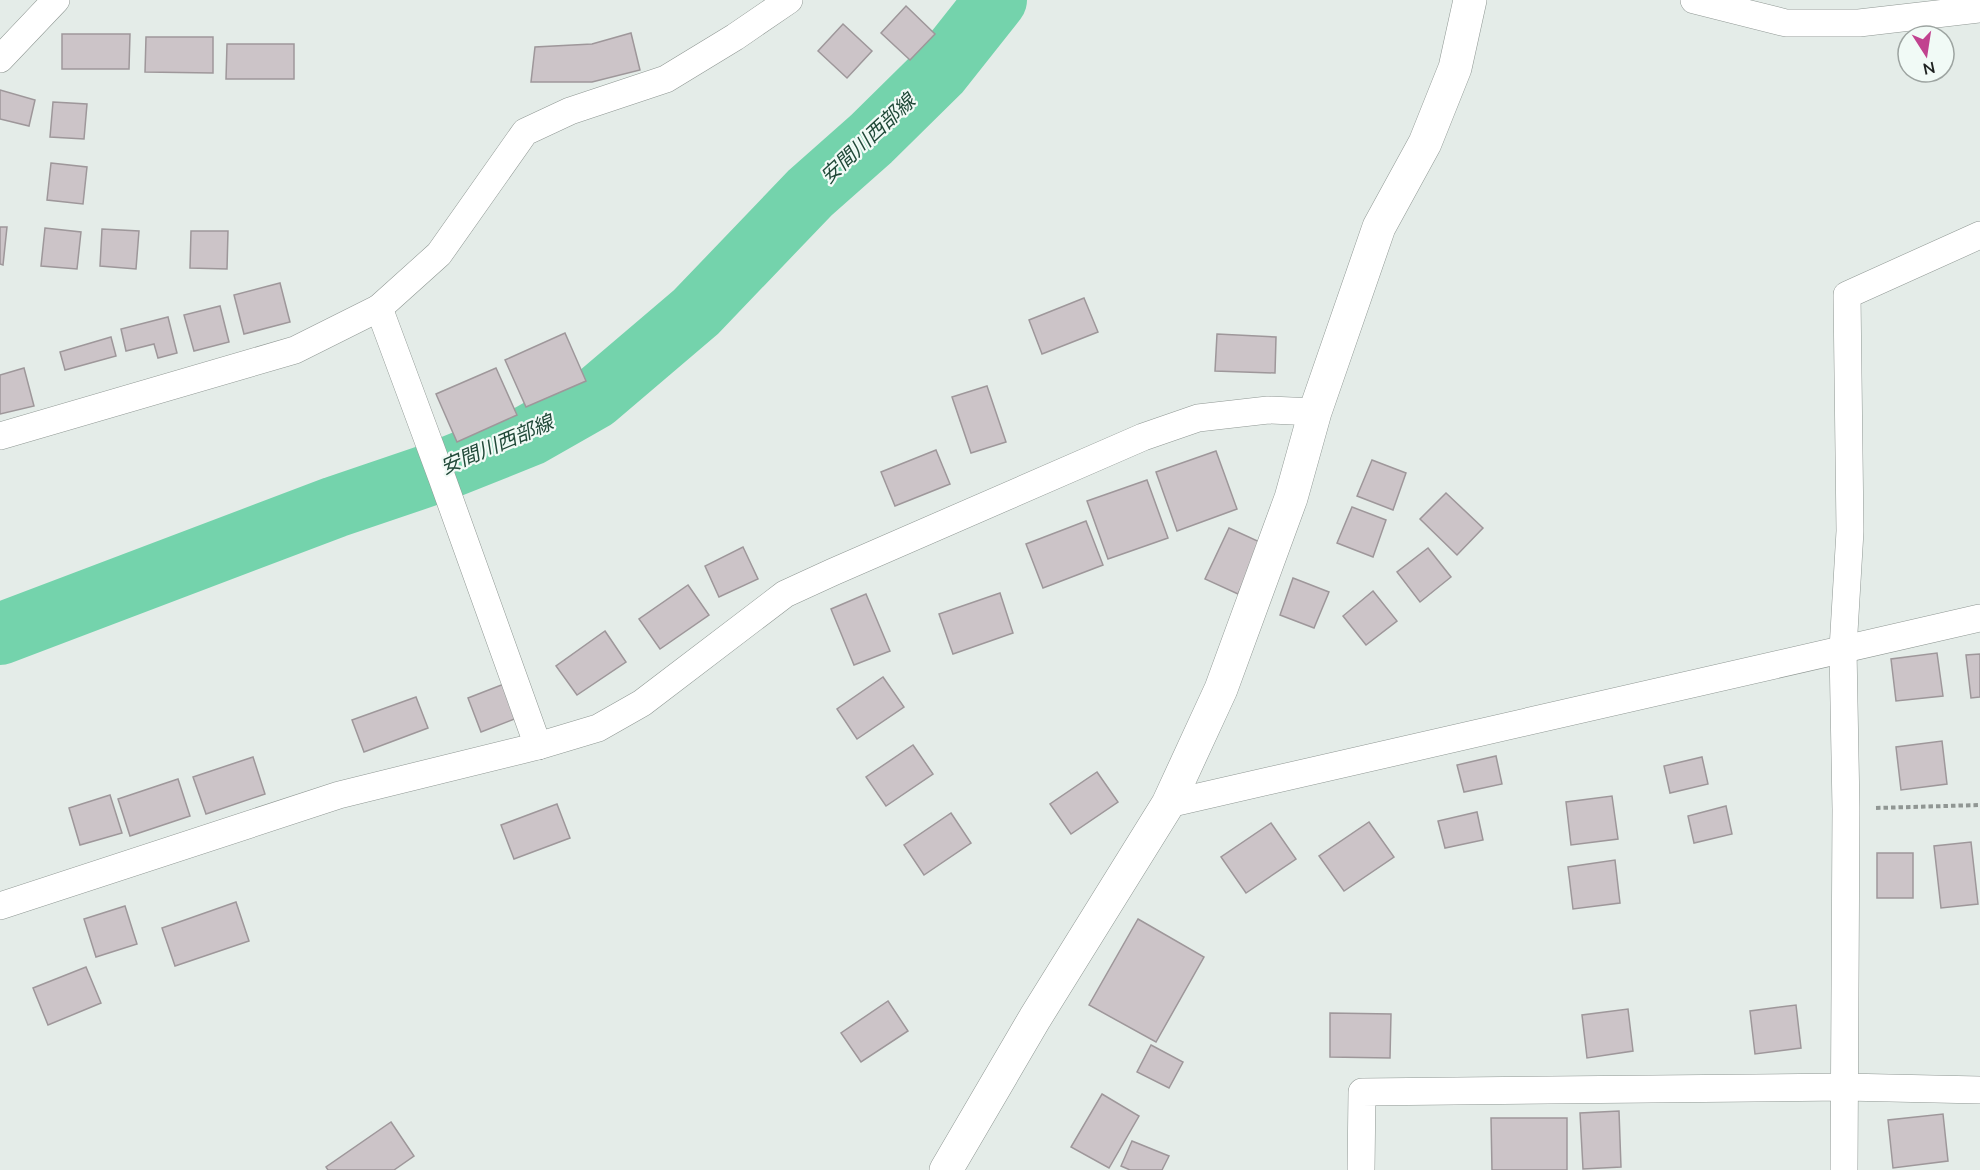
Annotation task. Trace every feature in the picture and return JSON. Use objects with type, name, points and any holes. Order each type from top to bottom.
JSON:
[{"type":"street","points":[[0,59],[56,0]]},
{"type":"street","points":[[0,436],[295,350],[379,308],[439,254],[525,132],[570,111],[666,79],[735,38],[789,0]]},
{"type":"street","points":[[946,1170],[1035,1018],[1168,804],[1221,689],[1291,498],[1315,412],[1379,227],[1425,143],[1455,68],[1470,0]]},
{"type":"street","points":[[1694,0],[1786,23],[1859,23],[1980,9]]},
{"type":"street","points":[[1844,1170],[1846,809],[1843,649],[1850,531],[1847,295],[1980,235]]},
{"type":"street","points":[[379,308],[538,746]]},
{"type":"street","points":[[0,906],[339,795],[538,746],[598,728],[642,703],[784,594],[1143,437],[1198,418],[1268,410],[1315,412]]},
{"type":"street","points":[[1168,804],[1980,618]]},
{"type":"street","points":[[1361,1170],[1362,1092],[1845,1088],[1980,1090]]},
{"type":"path","points":[[1846,809],[1980,805]]},
{"type":"building","points":[[906,6],[935,34],[910,60],[881,33]]},
{"type":"building","points":[[843,24],[872,51],[847,78],[818,51]]},
{"type":"building","points":[[631,33],[640,70],[592,82],[531,82],[535,47],[592,44]]},
{"type":"building","points":[[62,34],[130,34],[129,69],[62,69]]},
{"type":"building","points":[[146,37],[213,37],[213,73],[145,72]]},
{"type":"building","points":[[227,44],[294,44],[294,79],[226,79]]},
{"type":"building","points":[[0,90],[35,100],[29,126],[0,119]]},
{"type":"building","points":[[53,102],[87,104],[84,139],[50,137]]},
{"type":"building","points":[[51,163],[87,167],[83,204],[47,200]]},
{"type":"building","points":[[0,227],[7,227],[3,265],[0,264]]},
{"type":"building","points":[[45,228],[81,232],[77,269],[41,266]]},
{"type":"building","points":[[102,229],[139,231],[136,269],[100,266]]},
{"type":"building","points":[[191,231],[228,231],[227,269],[190,268]]},
{"type":"building","points":[[280,283],[290,322],[244,334],[234,295]]},
{"type":"building","points":[[1084,298],[1098,332],[1042,354],[1029,320]]},
{"type":"building","points":[[220,306],[229,342],[194,351],[184,315]]},
{"type":"building","points":[[168,317],[177,353],[158,358],[154,344],[126,351],[121,329]]},
{"type":"building","points":[[565,333],[586,381],[526,407],[505,360]]},
{"type":"building","points":[[1217,334],[1276,337],[1275,373],[1215,371]]},
{"type":"building","points":[[111,337],[116,356],[65,370],[60,352]]},
{"type":"building","points":[[24,368],[34,406],[0,414],[0,375]]},
{"type":"building","points":[[496,368],[517,415],[457,442],[436,394]]},
{"type":"building","points":[[987,386],[1006,442],[971,453],[952,397]]},
{"type":"building","points":[[936,450],[950,484],[895,506],[881,472]]},
{"type":"building","points":[[1216,451],[1237,509],[1177,531],[1156,472]]},
{"type":"building","points":[[1372,460],[1406,473],[1393,510],[1357,496]]},
{"type":"building","points":[[1147,480],[1168,538],[1108,559],[1087,501]]},
{"type":"building","points":[[1446,493],[1483,528],[1457,555],[1420,519]]},
{"type":"building","points":[[1352,507],[1386,520],[1373,557],[1337,543]]},
{"type":"building","points":[[1086,521],[1103,565],[1043,588],[1026,544]]},
{"type":"building","points":[[1229,528],[1262,543],[1238,594],[1205,579]]},
{"type":"building","points":[[743,547],[758,579],[719,597],[705,566]]},
{"type":"building","points":[[1428,548],[1451,577],[1420,602],[1397,572]]},
{"type":"building","points":[[1293,578],[1329,592],[1314,628],[1280,615]]},
{"type":"building","points":[[688,585],[709,615],[660,649],[639,619]]},
{"type":"building","points":[[1373,591],[1397,621],[1366,645],[1343,616]]},
{"type":"building","points":[[1000,593],[1013,633],[953,654],[939,614]]},
{"type":"building","points":[[866,594],[890,651],[854,665],[831,609]]},
{"type":"building","points":[[605,631],[626,662],[577,695],[556,666]]},
{"type":"building","points":[[1937,653],[1943,696],[1896,701],[1891,659]]},
{"type":"building","points":[[1980,654],[1980,697],[1971,698],[1966,655]]},
{"type":"building","points":[[883,677],[904,707],[857,739],[837,709]]},
{"type":"building","points":[[504,684],[517,718],[481,732],[468,698]]},
{"type":"building","points":[[416,697],[428,728],[364,752],[352,720]]},
{"type":"building","points":[[1942,741],[1947,784],[1901,790],[1896,747]]},
{"type":"building","points":[[913,745],[933,774],[886,806],[866,777]]},
{"type":"building","points":[[1496,756],[1502,784],[1464,792],[1457,765]]},
{"type":"building","points":[[253,757],[265,794],[206,814],[193,777]]},
{"type":"building","points":[[1702,757],[1708,784],[1670,793],[1664,766]]},
{"type":"building","points":[[1097,772],[1118,802],[1071,834],[1050,804]]},
{"type":"building","points":[[178,779],[190,816],[130,836],[118,799]]},
{"type":"building","points":[[110,795],[122,833],[80,845],[69,808]]},
{"type":"building","points":[[1612,796],[1618,839],[1571,845],[1566,802]]},
{"type":"building","points":[[557,804],[570,838],[514,859],[501,825]]},
{"type":"building","points":[[1726,806],[1732,834],[1694,843],[1688,816]]},
{"type":"building","points":[[1477,812],[1483,840],[1445,848],[1438,821]]},
{"type":"building","points":[[951,813],[971,843],[924,875],[904,845]]},
{"type":"building","points":[[1369,822],[1394,857],[1344,891],[1319,856]]},
{"type":"building","points":[[1271,823],[1296,859],[1246,893],[1221,857]]},
{"type":"building","points":[[1971,842],[1978,904],[1941,908],[1934,846]]},
{"type":"building","points":[[1877,853],[1913,853],[1913,898],[1877,898]]},
{"type":"building","points":[[1615,860],[1620,903],[1573,909],[1568,867]]},
{"type":"building","points":[[236,902],[249,941],[175,966],[162,928]]},
{"type":"building","points":[[125,906],[137,944],[96,957],[84,919]]},
{"type":"building","points":[[1138,919],[1204,957],[1156,1042],[1089,1005]]},
{"type":"building","points":[[86,967],[101,1003],[48,1025],[33,988]]},
{"type":"building","points":[[888,1001],[908,1031],[861,1062],[841,1033]]},
{"type":"building","points":[[1796,1005],[1801,1048],[1755,1054],[1750,1011]]},
{"type":"building","points":[[1628,1009],[1633,1051],[1587,1058],[1582,1015]]},
{"type":"building","points":[[1330,1013],[1391,1014],[1390,1058],[1330,1057]]},
{"type":"building","points":[[1151,1045],[1183,1062],[1169,1088],[1137,1072]]},
{"type":"building","points":[[1102,1094],[1139,1116],[1109,1168],[1071,1147]]},
{"type":"building","points":[[1619,1111],[1621,1167],[1583,1169],[1580,1113]]},
{"type":"building","points":[[1943,1114],[1948,1161],[1893,1168],[1888,1120]]},
{"type":"building","points":[[1491,1118],[1567,1118],[1567,1170],[1492,1170]]},
{"type":"building","points":[[391,1122],[414,1156],[394,1170],[328,1170],[326,1167]]},
{"type":"building","points":[[1132,1141],[1169,1156],[1162,1170],[1130,1170],[1121,1166]]},
{"type":"waterway","name":"安間川西部線","points":[[0,634],[335,507],[435,473],[530,435],[595,398],[696,312],[810,193],[871,139],[939,72],[996,0]]}]
